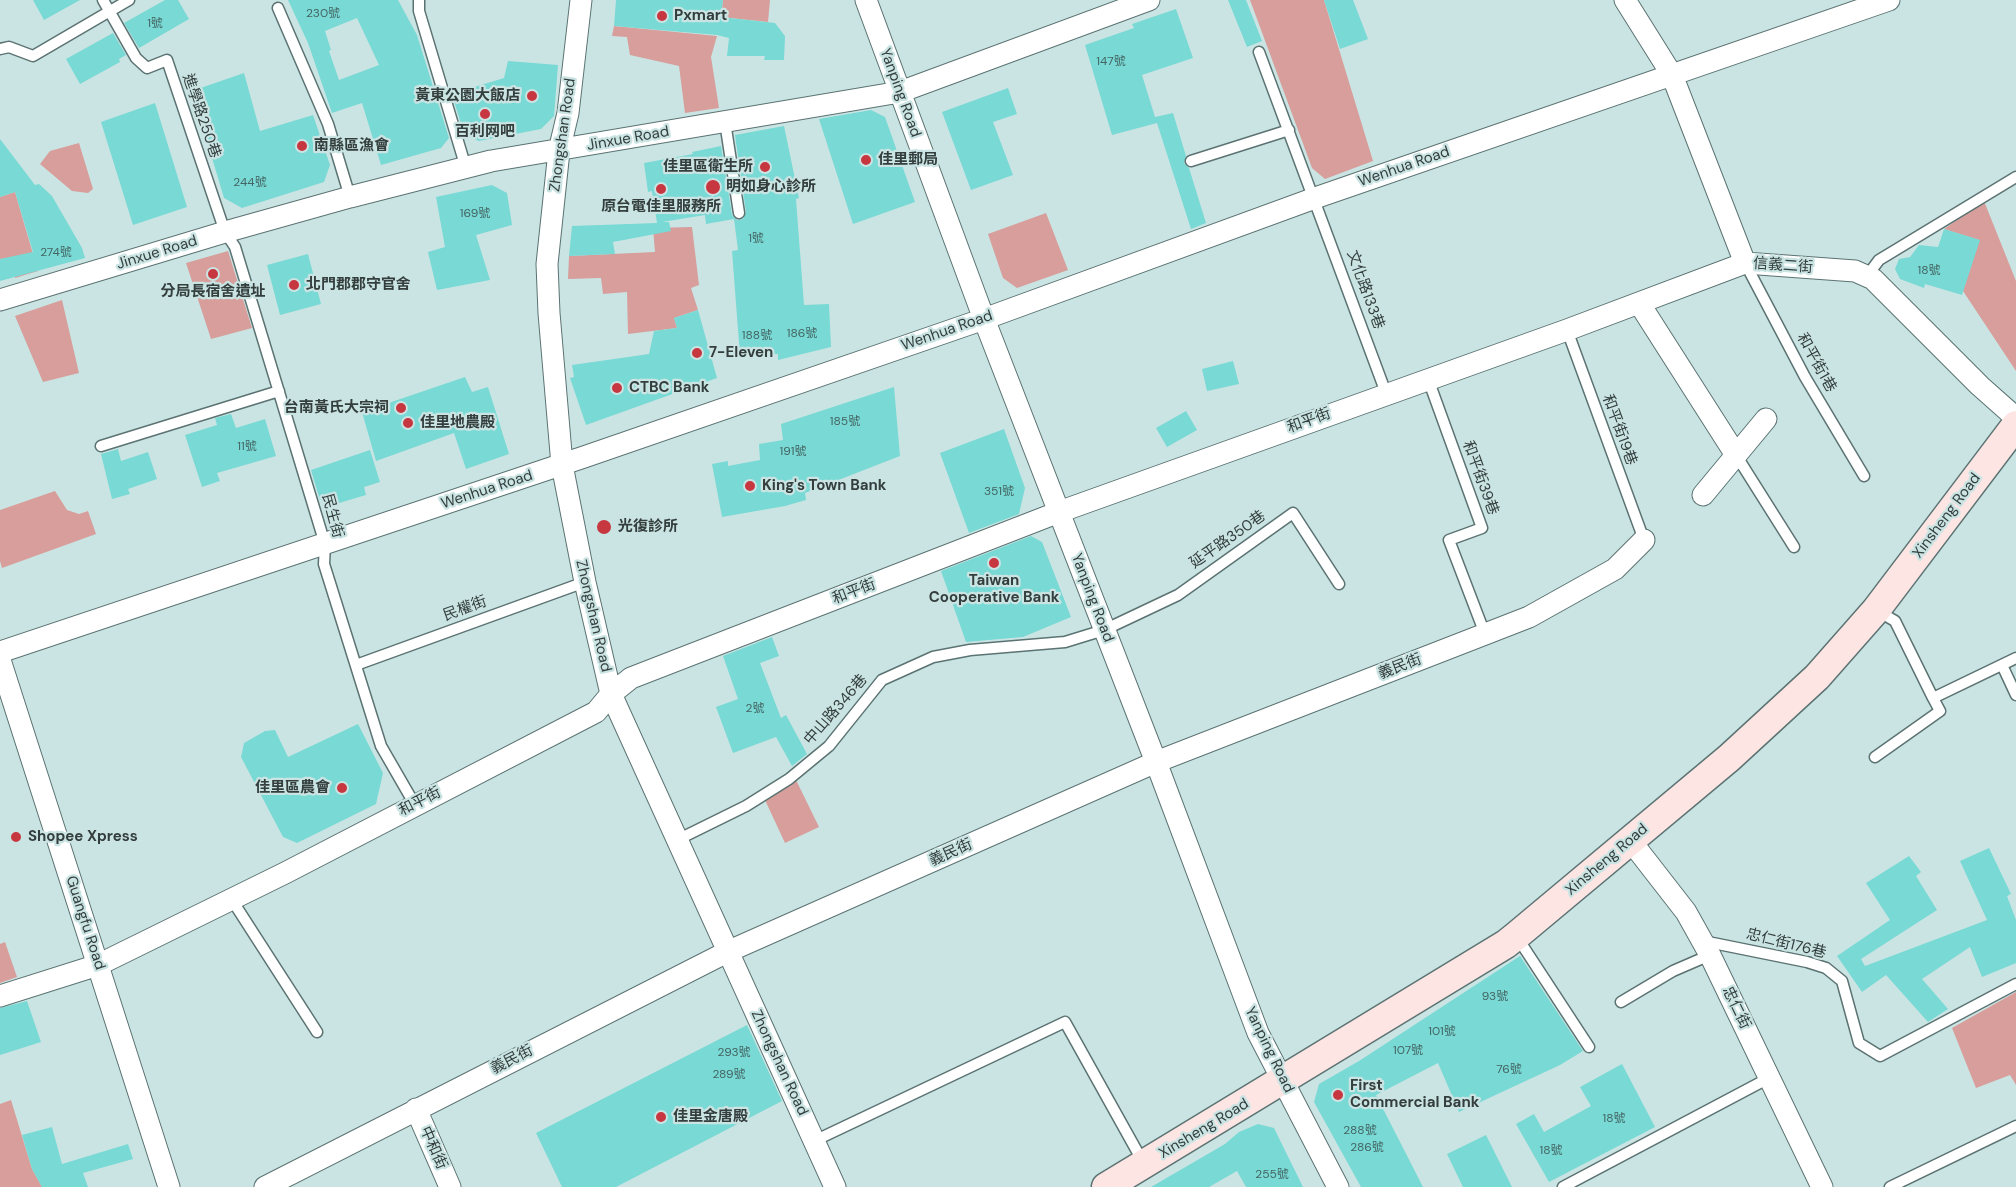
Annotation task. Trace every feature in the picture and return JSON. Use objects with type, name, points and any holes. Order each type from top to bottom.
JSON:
[{"type":"main road","name":"Xinsheng Road","points":[[1106,1187],[1506,944],[1729,758],[1817,677],[1876,610],[2016,425]]},
{"type":"street","name":"Zhongshan Road","points":[[581,0],[568,112],[559,151],[547,264],[562,465],[585,582],[611,694],[835,1187]]},
{"type":"street","name":"Yanping Road","points":[[866,0],[984,319],[1156,762],[1258,1033],[1338,1187]]},
{"type":"street","name":"Jinxue Road","points":[[0,300],[225,232],[491,161],[900,92],[1149,0]]},
{"type":"street","name":"信義二街","points":[[1625,0],[1672,75],[1745,263],[1855,271],[1874,279],[1980,386],[2016,418]]},
{"type":"street","name":"Wenhua Road","points":[[0,652],[562,465],[984,319],[1315,198],[1889,0]]},
{"type":"street","name":"和平街","points":[[0,996],[98,965],[232,900],[596,712],[611,694],[631,678],[1059,512],[1567,330],[1745,263]]},
{"type":"street","points":[[1639,303],[1736,455]]},
{"type":"street","points":[[1702,495],[1766,419]]},
{"type":"street","name":"義民街","points":[[265,1187],[727,952],[1156,762],[1529,616],[1615,569],[1644,540]]},
{"type":"street","name":"Guangfu Road","points":[[0,660],[169,1187]]},
{"type":"street","name":"忠仁街","points":[[1630,840],[1686,912],[1706,948],[1822,1187]]},
{"type":"street","name":"中和街","points":[[416,1109],[450,1187]]},
{"type":"lane","name":"進學路250巷","points":[[103,0],[136,58],[147,68],[167,60],[225,232]]},
{"type":"lane","points":[[0,49],[9,47],[33,56],[129,0]]},
{"type":"lane","points":[[419,0],[419,11],[466,168]]},
{"type":"lane","points":[[279,8],[328,124],[350,197]]},
{"type":"lane","name":"文化路133巷","points":[[1259,52],[1386,393]]},
{"type":"lane","points":[[724,122],[740,213]]},
{"type":"lane","points":[[1191,160],[1289,130]]},
{"type":"lane","points":[[1867,276],[1879,260],[2016,177]]},
{"type":"lane","name":"民生街","points":[[225,232],[235,247],[279,391],[325,544],[324,564],[381,746],[415,805]]},
{"type":"lane","name":"和平街1巷","points":[[1745,263],[1805,376],[1864,476]]},
{"type":"lane","name":"和平街19巷","points":[[1567,330],[1644,540]]},
{"type":"lane","name":"和平街39巷","points":[[1428,379],[1482,528],[1449,540],[1485,634]]},
{"type":"lane","points":[[101,446],[279,391]]},
{"type":"lane","points":[[1736,455],[1794,547]]},
{"type":"lane","name":"延平路350巷","points":[[1104,630],[1178,595],[1293,513],[1339,584]]},
{"type":"lane","name":"民權街","points":[[356,665],[585,582]]},
{"type":"lane","points":[[1875,757],[1940,711],[1895,621],[1876,610]]},
{"type":"lane","name":"中山路346巷","points":[[677,840],[746,806],[789,778],[829,746],[882,680],[933,657],[970,650],[1065,642],[1104,630]]},
{"type":"lane","points":[[1933,698],[2016,658]]},
{"type":"lane","points":[[2002,665],[2016,695]]},
{"type":"lane","points":[[232,900],[316,1032]]},
{"type":"lane","points":[[1516,936],[1589,1047]]},
{"type":"lane","points":[[1620,1002],[1673,971],[1706,948]]},
{"type":"lane","name":"忠仁街176巷","points":[[1706,948],[1807,962],[1826,968],[1842,981],[1859,1043],[1880,1056],[2016,984]]},
{"type":"lane","points":[[814,1141],[1065,1022],[1145,1165]]},
{"type":"lane","points":[[1563,1187],[1769,1078]]},
{"type":"lane","points":[[1890,1187],[2016,1126]]},
{"type":"shaded area","points":[[723,0],[770,0],[768,22],[721,17]]},
{"type":"shaded area","points":[[1250,0],[1324,0],[1373,161],[1325,179],[1312,168]]},
{"type":"shaded area","points":[[614,26],[717,36],[711,57],[719,108],[685,113],[679,66],[630,55],[627,37],[612,36]]},
{"type":"shaded area","points":[[79,143],[93,189],[88,193],[72,191],[40,164],[50,151]]},
{"type":"shaded area","points":[[15,192],[38,271],[15,278],[9,258],[0,259],[0,197]]},
{"type":"shaded area","points":[[1984,201],[2016,281],[2016,371],[1963,291],[1979,240],[1944,229]]},
{"type":"shaded area","points":[[1046,213],[1068,270],[1017,288],[1003,278],[988,234]]},
{"type":"shaded area","points":[[692,227],[699,285],[691,288],[698,310],[674,318],[677,328],[628,334],[627,292],[603,294],[601,278],[568,279],[569,256],[655,252],[653,228]]},
{"type":"shaded area","points":[[228,251],[252,328],[211,339],[186,263]]},
{"type":"shaded area","points":[[62,300],[79,373],[43,382],[15,316]]},
{"type":"shaded area","points":[[55,491],[67,510],[79,514],[88,511],[96,534],[2,568],[0,510]]},
{"type":"shaded area","points":[[796,780],[819,827],[785,843],[765,800]]},
{"type":"shaded area","points":[[5,942],[17,977],[0,983],[0,944]]},
{"type":"shaded area","points":[[2016,992],[2016,1085],[2010,1075],[1976,1088],[1952,1028]]},
{"type":"shaded area","points":[[11,1100],[32,1169],[42,1187],[0,1187],[0,1104]]},
{"type":"building","points":[[33,0],[80,0],[44,20]]},
{"type":"building","points":[[165,0],[178,0],[189,19],[139,48],[124,23]]},
{"type":"building","points":[[288,0],[398,0],[417,35],[449,138],[441,148],[381,165],[362,103],[332,113],[308,43]],"holes":[[[357,18],[379,65],[339,80],[325,31]]]},
{"type":"building","points":[[616,0],[723,0],[721,17],[775,23],[785,36],[784,60],[764,60],[765,56],[727,56],[729,38],[717,35],[614,26]]},
{"type":"building","points":[[1228,0],[1246,0],[1262,41],[1247,47]]},
{"type":"building","points":[[1324,0],[1353,0],[1368,39],[1340,49]]},
{"type":"building","points":[[1176,9],[1193,58],[1142,75],[1155,117],[1173,113],[1186,156],[1184,163],[1189,168],[1206,223],[1191,229],[1157,123],[1112,135],[1085,45],[1134,28],[1132,24]]},
{"type":"building","points":[[113,33],[126,55],[119,59],[120,62],[80,84],[66,59]]},
{"type":"building","points":[[508,61],[558,65],[554,116],[541,129],[479,141],[464,134],[452,94],[504,78]]},
{"type":"building","points":[[244,73],[260,131],[313,115],[330,165],[324,182],[242,208],[224,198],[192,91]]},
{"type":"building","points":[[1008,88],[1017,114],[993,122],[1013,175],[971,190],[942,112]]},
{"type":"building","points":[[155,103],[187,207],[133,225],[101,122]]},
{"type":"building","name":"佳里郵局","points":[[871,110],[885,117],[915,202],[853,224],[819,119]]},
{"type":"building","points":[[784,126],[799,198],[796,199],[804,305],[829,304],[831,347],[778,360],[778,354],[740,356],[732,251],[738,250],[734,219],[706,224],[705,215],[662,222],[669,222],[671,231],[613,242],[615,254],[569,256],[572,226],[657,223],[652,191],[648,192],[644,163],[693,154],[692,152],[721,146],[732,215],[737,220],[743,219],[746,212],[735,135]]},
{"type":"building","points":[[0,139],[35,185],[39,184],[52,196],[82,248],[85,258],[0,281],[0,259],[33,252],[15,192],[0,197]]},
{"type":"building","points":[[492,185],[507,193],[512,225],[476,235],[490,280],[437,290],[428,252],[445,247],[436,197]]},
{"type":"building","points":[[1944,229],[1980,240],[1962,295],[1925,284],[1924,288],[1900,279],[1895,269],[1899,259],[1910,257],[1919,245],[1938,247]]},
{"type":"building","name":"北門郡郡守官舍","points":[[308,254],[321,304],[280,315],[267,265]]},
{"type":"building","points":[[698,310],[717,378],[586,425],[570,378],[574,377],[572,365],[649,354],[654,331],[677,328],[674,318]]},
{"type":"building","points":[[1233,361],[1239,384],[1207,391],[1202,369]]},
{"type":"building","points":[[465,377],[472,392],[488,387],[509,454],[466,469],[454,433],[376,461],[362,412]]},
{"type":"building","points":[[894,387],[900,456],[805,493],[806,500],[722,517],[712,464],[728,461],[728,466],[760,460],[759,444],[783,440],[781,424]]},
{"type":"building","points":[[1186,411],[1197,430],[1167,447],[1156,428]]},
{"type":"building","points":[[231,414],[236,428],[265,419],[276,456],[217,473],[220,481],[202,487],[185,435],[217,425],[215,418]]},
{"type":"building","points":[[1004,429],[1025,488],[1019,514],[969,533],[940,453]]},
{"type":"building","points":[[118,449],[121,461],[148,452],[157,479],[128,489],[130,494],[112,499],[101,454]]},
{"type":"building","points":[[370,450],[380,482],[364,487],[366,495],[329,506],[328,497],[320,500],[311,470]]},
{"type":"building","points":[[1031,536],[1042,542],[1071,617],[1023,637],[966,642],[941,571]]},
{"type":"building","points":[[772,637],[779,656],[760,663],[781,718],[786,715],[807,754],[792,766],[776,737],[733,753],[716,707],[738,699],[723,656]]},
{"type":"building","points":[[358,724],[383,773],[376,804],[297,843],[283,837],[241,757],[244,743],[265,731],[275,730],[288,757]]},
{"type":"building","points":[[1989,848],[2011,894],[2007,896],[2016,920],[2016,963],[1982,977],[1970,947],[1922,979],[1948,1009],[1928,1022],[1886,975],[1862,992],[1837,956],[1890,920],[1866,883],[1909,856],[1921,872],[1916,876],[1937,910],[1861,959],[1865,966],[1987,920],[1960,861]]},
{"type":"building","points":[[1520,956],[1583,1051],[1560,1065],[1459,1112],[1438,1063],[1376,1095],[1423,1187],[1361,1187],[1314,1102],[1319,1084],[1359,1061]]},
{"type":"building","points":[[27,1001],[41,1042],[0,1055],[0,1008]]},
{"type":"building","name":"佳里金唐殿","points":[[747,1025],[782,1101],[616,1187],[562,1187],[536,1133]]},
{"type":"building","points":[[1622,1064],[1655,1127],[1549,1182],[1516,1124],[1534,1114],[1544,1132],[1591,1106],[1580,1087]]},
{"type":"building","points":[[1258,1124],[1274,1128],[1303,1187],[1246,1187],[1237,1171],[1209,1187],[1151,1187],[1225,1144],[1239,1132]]},
{"type":"building","points":[[52,1127],[62,1164],[128,1144],[133,1159],[83,1173],[88,1187],[42,1187],[32,1169],[22,1135]]},
{"type":"building","points":[[1486,1135],[1512,1187],[1463,1187],[1447,1154]]},
{"type":"place","name":"Pxmart","points":[[662,16]]},
{"type":"place","name":"黃東公園大飯店","points":[[532,96]]},
{"type":"place","name":"百利网吧","points":[[485,114]]},
{"type":"place","name":"南縣區漁會","points":[[302,146]]},
{"type":"place","name":"佳里郵局","points":[[866,160]]},
{"type":"place","name":"佳里區衛生所","points":[[765,167]]},
{"type":"place","name":"明如身心診所","points":[[713,187]]},
{"type":"place","name":"原台電佳里服務所","points":[[661,189]]},
{"type":"place","name":"分局長宿舍遺址","points":[[213,274]]},
{"type":"place","name":"北門郡郡守官舍","points":[[294,285]]},
{"type":"place","name":"7-Eleven","points":[[697,353]]},
{"type":"place","name":"CTBC Bank","points":[[617,388]]},
{"type":"place","name":"台南黃氏大宗祠","points":[[401,408]]},
{"type":"place","name":"佳里地農殿","points":[[408,423]]},
{"type":"place","name":"King's Town Bank","points":[[750,486]]},
{"type":"place","name":"光復診所","points":[[604,527]]},
{"type":"place","name":"Taiwan Cooperative Bank","points":[[994,563]]},
{"type":"place","name":"佳里區農會","points":[[342,788]]},
{"type":"place","name":"Shopee Xpress","points":[[16,837]]},
{"type":"place","name":"First Commercial Bank","points":[[1338,1095]]},
{"type":"place","name":"佳里金唐殿","points":[[661,1117]]}]
